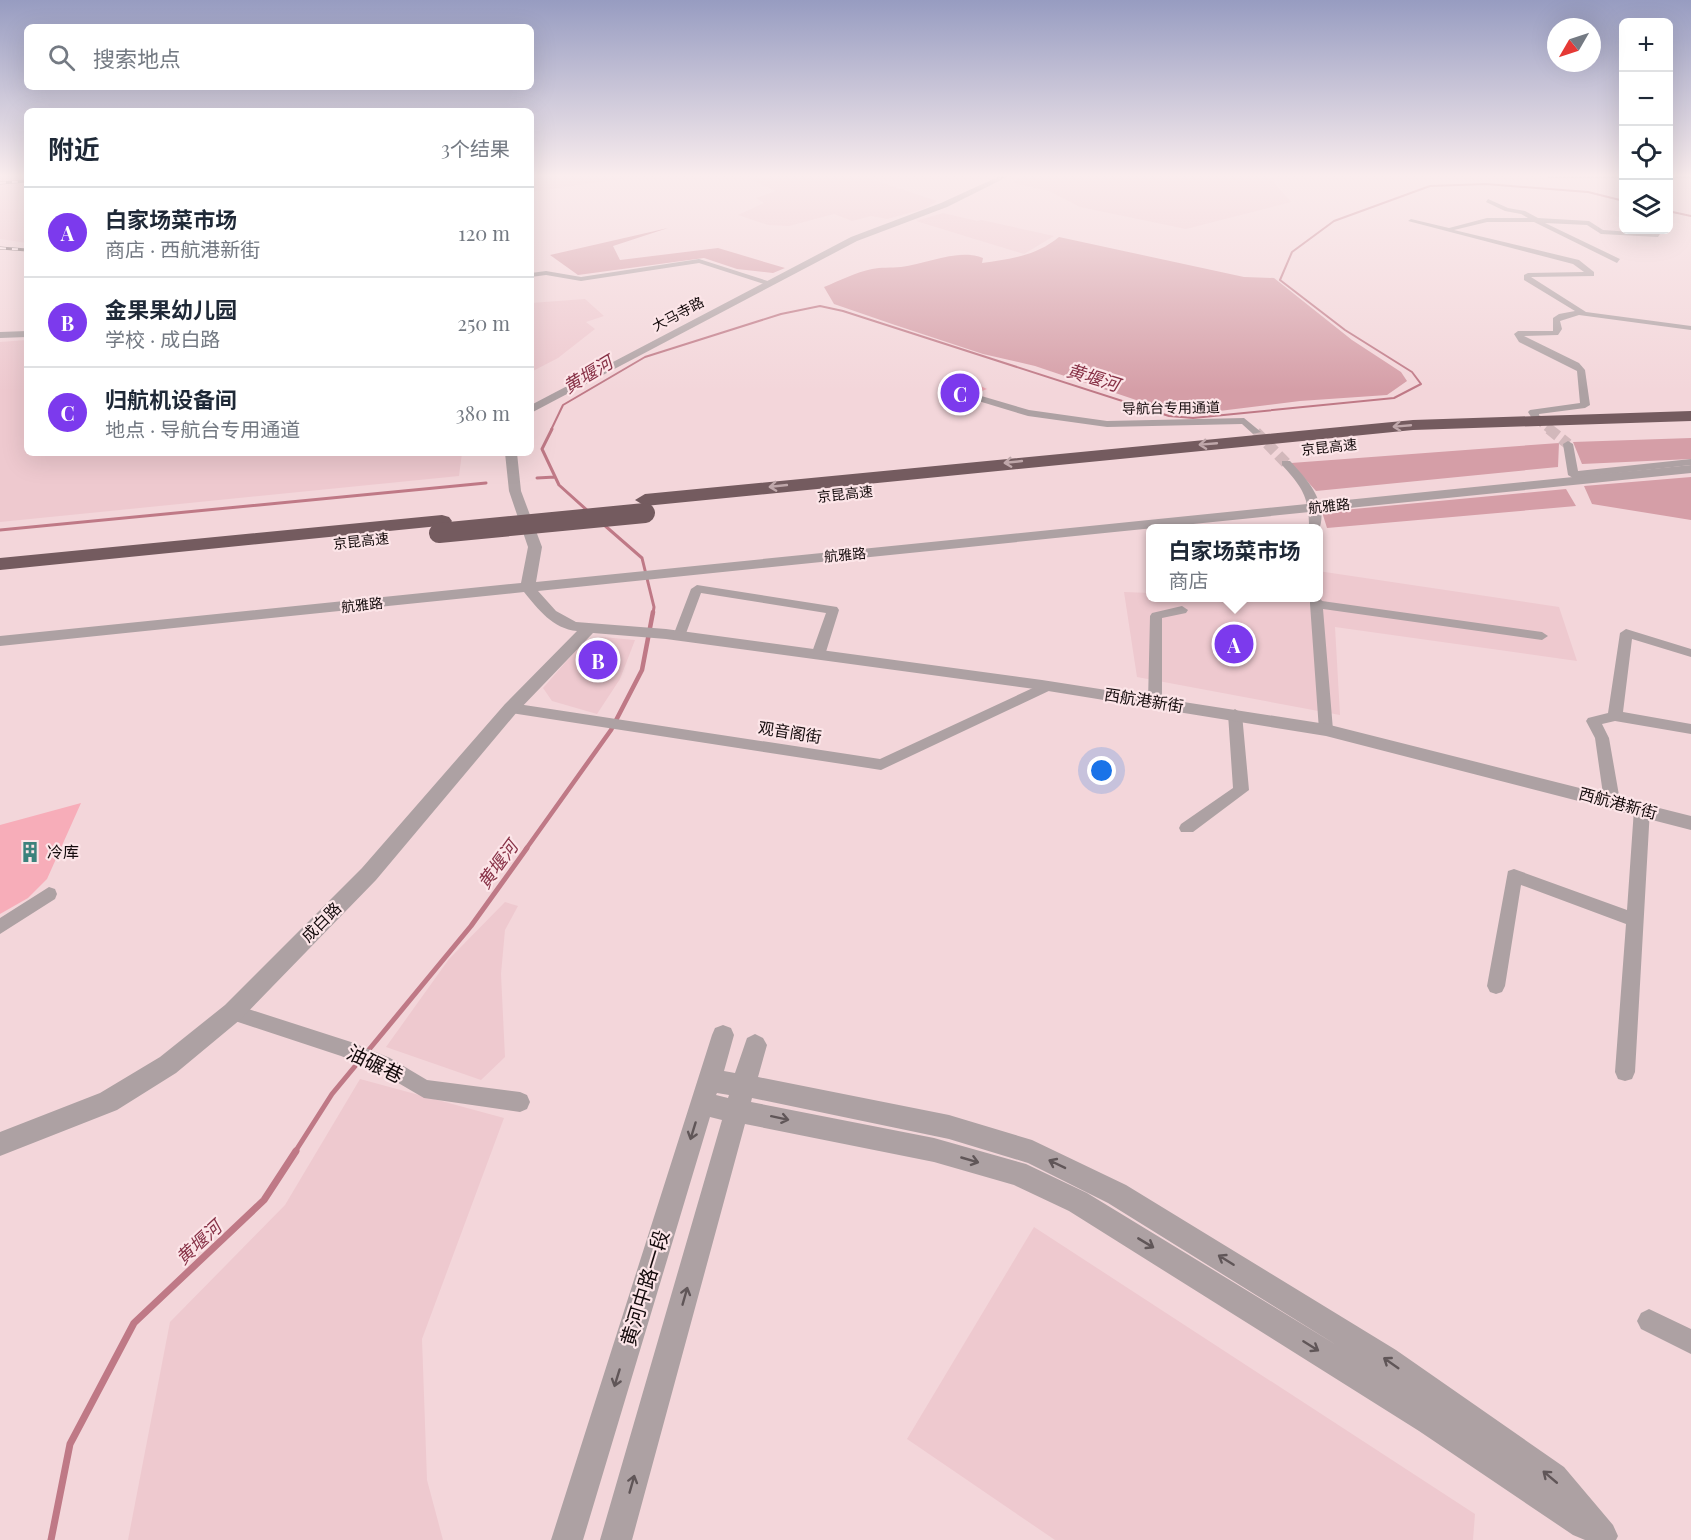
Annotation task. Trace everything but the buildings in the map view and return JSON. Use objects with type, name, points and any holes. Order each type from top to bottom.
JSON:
[{"type":"highway","name":"京昆高速","points":[[645,507],[1413,425],[1691,416]]},
{"type":"highway","name":"京昆高速","points":[[0,564],[440,527],[1431,437],[1691,428]]},
{"type":"highway","name":"京昆高速","points":[[0,579],[440,527]]},
{"type":"street","name":"大马寺路","points":[[534,408],[837,248]]},
{"type":"street","points":[[1520,248],[1576,262],[1591,274],[1527,278],[1583,313]]},
{"type":"street","points":[[1594,248],[1617,261]]},
{"type":"street","points":[[534,275],[546,273],[581,279],[699,261],[770,283]]},
{"type":"street","points":[[1536,417],[1533,412],[1586,405],[1581,370],[1576,365],[1522,340],[1518,334],[1555,333],[1558,329],[1556,320],[1562,315],[1583,313],[1691,328]]},
{"type":"street","points":[[0,335],[24,334]]},
{"type":"street","name":"导航台专用通道","points":[[978,398],[1066,420],[1107,424],[1244,421],[1256,432]]},
{"type":"street","points":[[1568,444],[1573,475]]},
{"type":"street","points":[[511,456],[515,491],[535,547],[529,583]]},
{"type":"street","points":[[1286,463],[1311,491],[1315,505],[1315,524]]},
{"type":"street","name":"航雅路","points":[[1315,505],[1691,463]]},
{"type":"street","name":"航雅路","points":[[0,641],[661,569],[1691,469]]},
{"type":"street","name":"航雅路","points":[[0,632],[529,583]]},
{"type":"street","name":"西航港新街","points":[[529,583],[552,614],[572,626],[673,635],[1048,686],[1326,730],[1612,801],[1691,823]]},
{"type":"street","points":[[673,635],[697,589],[834,610],[818,655]]},
{"type":"street","points":[[1316,602],[1326,730]]},
{"type":"street","points":[[1322,602],[1542,636]]},
{"type":"street","points":[[1155,702],[1156,616],[1182,610]]},
{"type":"street","name":"成白路","points":[[0,1144],[108,1102],[168,1065],[233,1012],[369,874],[511,708],[588,629]]},
{"type":"street","points":[[1615,716],[1626,633],[1691,653]]},
{"type":"street","name":"观音阁街","points":[[511,708],[881,765],[1048,686]]},
{"type":"street","points":[[1188,828],[1240,790],[1235,714]]},
{"type":"street","points":[[1612,801],[1602,738],[1593,721],[1615,716],[1691,729]]},
{"type":"street","points":[[1625,1072],[1642,809]]},
{"type":"street","points":[[1496,986],[1514,876],[1636,920]]},
{"type":"street","points":[[0,927],[49,894]]},
{"type":"street","name":"油碾巷","points":[[233,1012],[344,1048],[383,1064],[424,1089],[520,1102]]},
{"type":"street","name":"黄河中路一段","points":[[567,1540],[723,1035]]},
{"type":"street","points":[[616,1540],[755,1045]]},
{"type":"street","points":[[706,1092],[741,1097],[1017,1173],[1078,1202],[1430,1420],[1605,1538]]},
{"type":"street","points":[[1649,1321],[1691,1342]]},
{"type":"shaded area","points":[[581,248],[614,248],[620,260],[718,248],[785,268],[773,273],[737,269],[704,258],[578,275],[550,255]]},
{"type":"shaded area","points":[[1004,248],[1034,248],[1024,254]]},
{"type":"shaded area","points":[[1109,248],[1244,277],[1274,278],[1352,340],[1401,372],[1407,381],[1387,395],[1300,401],[1195,414],[1148,404],[1035,366],[983,354],[895,325],[834,304],[824,287],[866,270],[901,267],[964,255],[983,258],[982,263],[1013,258],[1041,249]]},
{"type":"shaded area","points":[[585,299],[604,316],[586,322],[595,329],[558,358],[534,370],[534,303]]},
{"type":"shaded area","points":[[24,340],[24,456],[462,456],[459,476],[0,522],[0,342]]},
{"type":"shaded area","points":[[1691,438],[1691,459],[1582,464],[1573,442]]},
{"type":"shaded area","points":[[1559,443],[1558,467],[1316,491],[1291,463]]},
{"type":"shaded area","points":[[1691,477],[1691,520],[1592,504],[1584,486]]},
{"type":"shaded area","points":[[1566,489],[1576,506],[1327,528],[1322,512]]},
{"type":"shaded area","points":[[1323,572],[1559,607],[1577,661],[1335,627],[1340,715],[1137,677],[1124,592],[1146,593],[1146,602],[1323,602]]},
{"type":"shaded area","points":[[602,637],[635,640],[620,679],[597,714],[552,701],[543,688],[585,640]]},
{"type":"shaded area","points":[[505,902],[518,906],[505,930],[501,974],[505,1057],[481,1080],[386,1047],[449,959]]},
{"type":"shaded area","points":[[360,1079],[504,1118],[422,1339],[427,1480],[443,1540],[128,1540],[170,1322],[285,1205]]},
{"type":"shaded area","points":[[1034,1227],[1475,1514],[1473,1540],[1055,1540],[907,1439]]},
{"type":"waterway","name":"黄堰河","points":[[551,430],[563,405],[645,357],[781,314],[820,306],[843,311],[1169,416],[1193,418],[1394,398],[1421,384],[1412,372],[1345,330],[1280,280],[1292,252],[1298,248]]},
{"type":"waterway","name":"黄堰河","points":[[552,429],[542,449],[559,485],[589,512]]},
{"type":"waterway","points":[[537,478],[555,477]]},
{"type":"waterway","points":[[0,530],[486,483]]},
{"type":"waterway","name":"黄堰河","points":[[603,524],[642,558],[654,607],[653,614]]},
{"type":"waterway","name":"黄堰河","points":[[526,849],[611,730],[642,670],[653,612]]},
{"type":"waterway","name":"黄堰河","points":[[367,1052],[471,926],[527,848]]},
{"type":"waterway","name":"黄堰河","points":[[295,1152],[332,1094],[361,1059]]},
{"type":"waterway","name":"黄堰河","points":[[51,1540],[70,1444],[134,1323],[264,1200],[296,1151]]},
{"type":"tunnel","points":[[1536,418],[1551,430]]},
{"type":"tunnel","points":[[1549,429],[1568,444]]},
{"type":"tunnel","points":[[1256,432],[1286,463]]},
{"type":"railway","points":[[0,248],[24,250]]},
{"type":"place","name":"归航机设备间","points":[[960,393]]},
{"type":"place","name":"白家场菜市场","points":[[1234,644]]},
{"type":"place","name":"金果果幼儿园","points":[[598,660]]},
{"type":"place","name":"冷库","points":[[30,852]]}]
